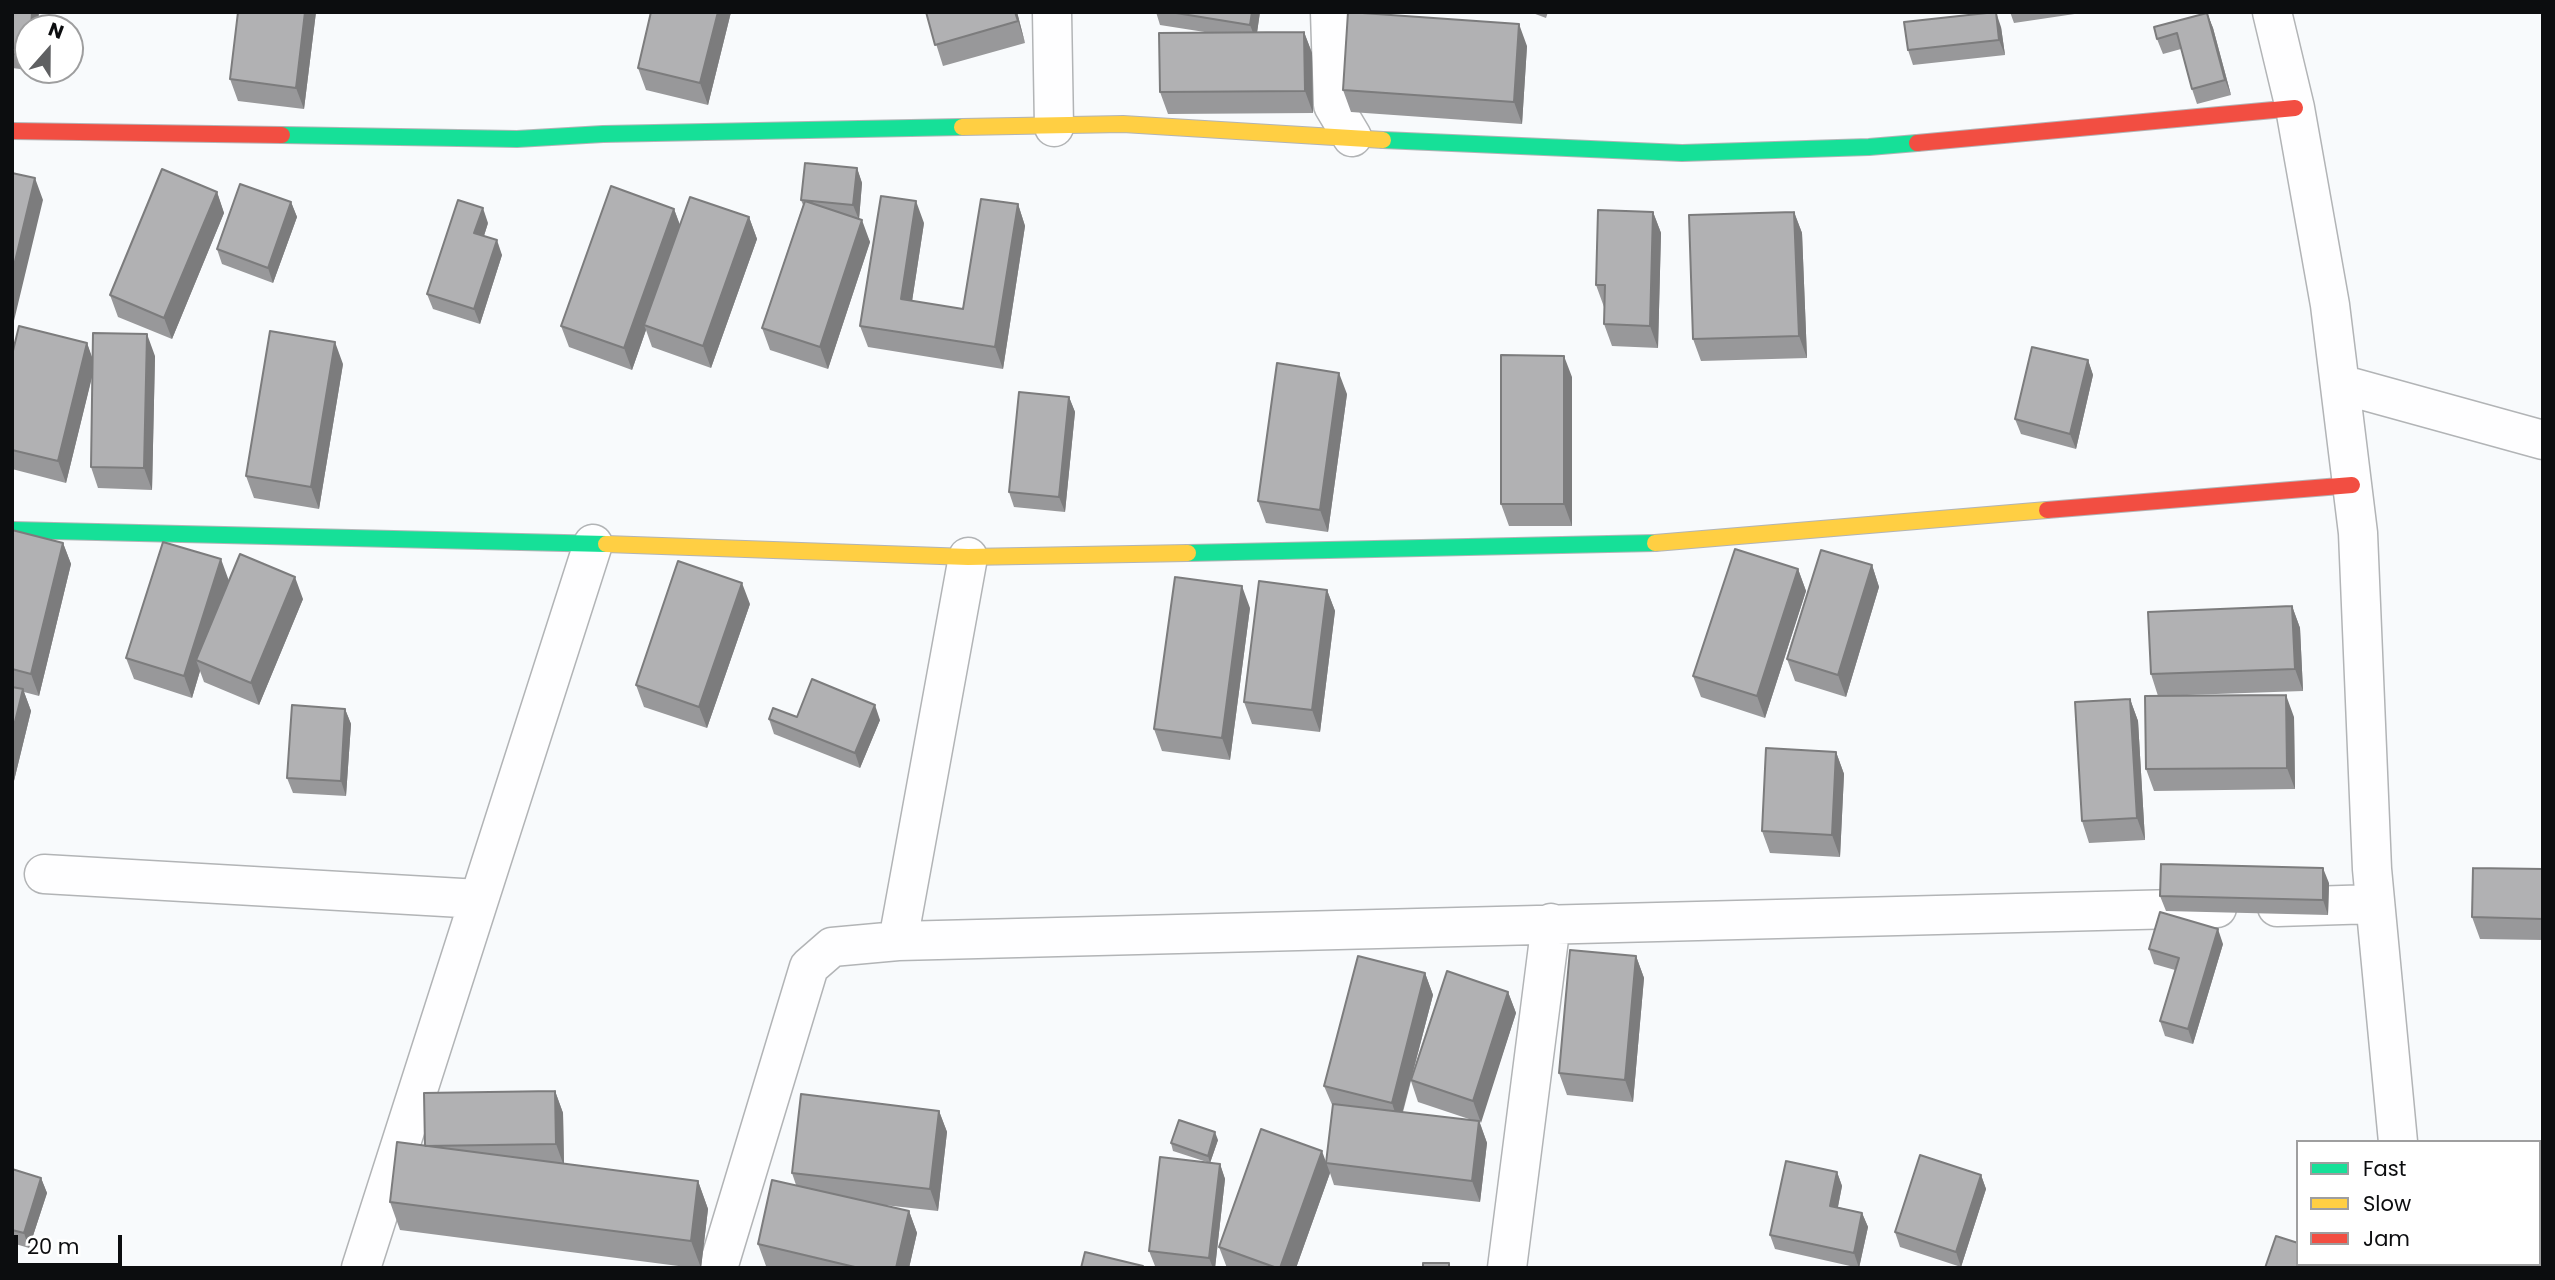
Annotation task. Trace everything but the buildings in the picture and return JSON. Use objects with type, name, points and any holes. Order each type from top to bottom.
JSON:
[{"type":"street","points":[[1052,12],[1054,127]]},
{"type":"street","points":[[1329,12],[1333,106],[1352,137]]},
{"type":"street","points":[[2272,12],[2295,107],[2330,305],[2358,533],[2372,869],[2398,1140]]},
{"type":"street","points":[[12,131],[517,139],[873,127],[1054,127],[1124,124],[1470,145],[1682,153],[1856,148],[2295,107]]},
{"type":"street","points":[[2340,384],[2543,440]]},
{"type":"street","points":[[12,530],[593,544],[968,557],[1631,545],[2351,485]]},
{"type":"street","points":[[361,1268],[593,544]]},
{"type":"street","points":[[898,941],[968,557]]},
{"type":"street","points":[[44,874],[479,899]]},
{"type":"street","points":[[718,1268],[809,967],[832,947],[898,941],[2375,904]]},
{"type":"street","points":[[1507,1268],[1551,923]]},
{"type":"traffic: fast","points":[[282,135],[517,139],[603,134],[962,127]]},
{"type":"traffic: fast","points":[[1383,140],[1682,153],[1917,143]]},
{"type":"traffic: fast","points":[[12,530],[606,544]]},
{"type":"traffic: fast","points":[[1188,553],[1655,543]]},
{"type":"traffic: slow","points":[[962,127],[1123,124],[1383,140]]},
{"type":"traffic: slow","points":[[1655,543],[2047,510]]},
{"type":"traffic: slow","points":[[606,544],[968,557],[1188,553]]},
{"type":"traffic: jam","points":[[1917,143],[2295,108]]},
{"type":"traffic: jam","points":[[12,131],[282,135]]},
{"type":"traffic: jam","points":[[2047,510],[2352,485]]}]
